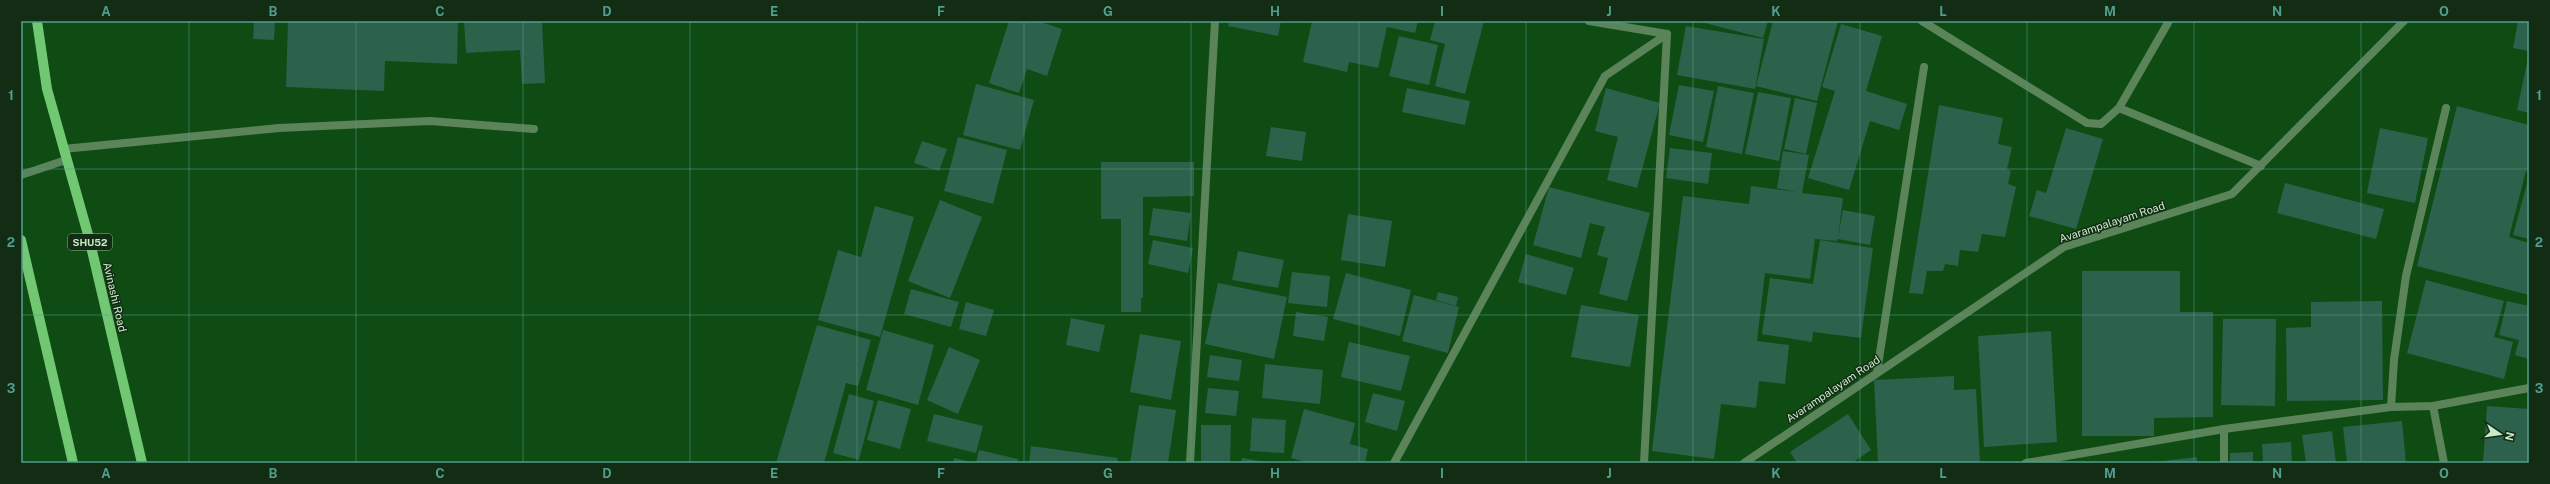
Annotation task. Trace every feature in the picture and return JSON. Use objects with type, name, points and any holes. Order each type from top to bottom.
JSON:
[{"type":"main road","name":"Avinashi Road","points":[[37,21],[47,88],[89,238],[142,463]]},
{"type":"main road","points":[[21,240],[72,463]]},
{"type":"street","points":[[1190,463],[1214,21]]},
{"type":"street","points":[[1588,21],[1667,34]]},
{"type":"street","points":[[1922,21],[2087,123],[2101,124],[2119,108],[2169,21]]},
{"type":"street","name":"Avarampalayam Road","points":[[1744,463],[2064,247],[2232,194],[2404,21]]},
{"type":"street","points":[[1394,463],[1605,76],[1667,34]]},
{"type":"street","points":[[1644,463],[1667,34]]},
{"type":"street","points":[[1878,372],[1924,68]]},
{"type":"street","points":[[2119,108],[2260,166]]},
{"type":"street","points":[[2392,407],[2394,360],[2406,276],[2446,108]]},
{"type":"street","points":[[63,149],[279,128],[422,121],[534,129]]},
{"type":"street","points":[[21,175],[66,160]]},
{"type":"street","points":[[2026,463],[2224,429],[2392,407],[2433,406],[2529,388]]},
{"type":"street","points":[[2433,406],[2444,463]]},
{"type":"street","points":[[2224,429],[2224,463]]},
{"type":"building","points":[[254,21],[275,21],[274,40],[253,39]]},
{"type":"building","points":[[288,21],[458,21],[457,64],[385,61],[384,91],[286,87]]},
{"type":"building","points":[[464,21],[542,21],[545,83],[522,84],[520,50],[466,53]]},
{"type":"building","points":[[1009,21],[1038,21],[1062,29],[1047,76],[1027,69],[1019,93],[989,83]]},
{"type":"building","points":[[1229,21],[1281,21],[1278,36],[1228,26]]},
{"type":"building","points":[[1312,21],[1418,21],[1415,33],[1387,27],[1378,68],[1349,62],[1347,72],[1303,62]]},
{"type":"building","points":[[1435,21],[1484,21],[1465,94],[1435,86],[1445,44],[1430,40]]},
{"type":"building","points":[[1697,21],[1768,21],[1763,38]]},
{"type":"building","points":[[1773,21],[1838,21],[1817,101],[1756,86]]},
{"type":"building","points":[[2518,21],[2529,21],[2529,51],[2513,48]]},
{"type":"building","points":[[1841,24],[1882,36],[1866,91],[1907,104],[1899,130],[1870,121],[1849,190],[1808,178],[1835,91],[1822,87]]},
{"type":"building","points":[[1686,26],[1764,39],[1755,89],[1677,75]]},
{"type":"building","points":[[1399,36],[1438,45],[1429,85],[1389,76]]},
{"type":"building","points":[[2527,63],[2529,64],[2529,113],[2517,110]]},
{"type":"building","points":[[976,84],[1034,100],[1020,150],[963,135]]},
{"type":"building","points":[[1679,85],[1714,91],[1703,142],[1669,135]]},
{"type":"building","points":[[1718,86],[1754,93],[1742,154],[1706,147]]},
{"type":"building","points":[[1407,88],[1470,101],[1465,125],[1402,112]]},
{"type":"building","points":[[1606,88],[1660,103],[1637,188],[1607,180],[1618,137],[1595,131]]},
{"type":"building","points":[[1758,92],[1791,98],[1779,161],[1745,154]]},
{"type":"building","points":[[1795,98],[1817,103],[1806,154],[1784,149]]},
{"type":"building","points":[[1939,105],[2003,118],[1998,144],[2012,147],[2007,169],[2011,171],[2008,184],[2016,187],[2005,237],[1982,234],[1978,252],[1960,250],[1958,266],[1945,264],[1943,271],[1927,271],[1923,294],[1909,293]]},
{"type":"building","points":[[2457,106],[2529,125],[2529,172],[2526,171],[2509,237],[2529,243],[2529,295],[2417,266]]},
{"type":"building","points":[[1271,127],[1306,132],[1302,161],[1266,156]]},
{"type":"building","points":[[2066,128],[2103,139],[2076,229],[2029,216],[2037,190],[2046,193]]},
{"type":"building","points":[[2380,128],[2428,138],[2415,203],[2367,193]]},
{"type":"building","points":[[958,137],[1007,150],[993,204],[944,191]]},
{"type":"building","points":[[922,141],[947,149],[939,171],[914,163]]},
{"type":"building","points":[[1670,148],[1712,153],[1708,184],[1666,178]]},
{"type":"building","points":[[1783,151],[1809,155],[1802,193],[1843,198],[1838,237],[1843,210],[1875,216],[1870,245],[1838,239],[1837,241],[1815,239],[1810,279],[1765,273],[1757,341],[1789,345],[1785,384],[1759,381],[1756,408],[1721,404],[1714,459],[1652,451],[1683,196],[1749,204],[1751,186],[1797,192],[1777,188]]},
{"type":"building","points":[[1101,162],[1194,162],[1194,196],[1143,197],[1143,298],[1141,298],[1141,312],[1121,312],[1121,219],[1101,219]]},
{"type":"building","points":[[2529,176],[2529,239],[2513,235]]},
{"type":"building","points":[[2285,183],[2384,209],[2376,239],[2277,213]]},
{"type":"building","points":[[1549,187],[1650,213],[1627,301],[1599,294],[1608,258],[1597,255],[1605,227],[1590,223],[1581,258],[1533,245]]},
{"type":"building","points":[[940,200],[982,217],[950,298],[908,281]]},
{"type":"building","points":[[875,206],[914,217],[880,337],[818,320],[838,250],[861,257]]},
{"type":"building","points":[[1153,208],[1191,213],[1187,241],[1149,235]]},
{"type":"building","points":[[1348,214],[1392,221],[1385,267],[1341,260]]},
{"type":"building","points":[[1153,240],[1193,248],[1188,273],[1148,264]]},
{"type":"building","points":[[1820,240],[1873,248],[1861,338],[1813,332],[1812,342],[1762,334],[1770,278],[1813,284]]},
{"type":"building","points":[[1238,251],[1284,260],[1278,288],[1232,280]]},
{"type":"building","points":[[1526,254],[1574,268],[1566,295],[1518,282]]},
{"type":"building","points":[[2082,271],[2180,271],[2180,312],[2213,312],[2213,417],[2154,418],[2154,436],[2082,436]]},
{"type":"building","points":[[1292,272],[1330,276],[1327,307],[1288,303]]},
{"type":"building","points":[[1346,273],[1411,290],[1400,336],[1333,319]]},
{"type":"building","points":[[2426,280],[2504,301],[2494,337],[2513,342],[2504,379],[2407,353]]},
{"type":"building","points":[[1218,283],[1287,297],[1274,359],[1205,344]]},
{"type":"building","points":[[911,289],[959,302],[951,327],[904,314]]},
{"type":"building","points":[[1438,292],[1458,297],[1456,306],[1436,300]]},
{"type":"building","points":[[1414,295],[1459,307],[1448,353],[1402,341]]},
{"type":"building","points":[[2382,301],[2383,400],[2287,401],[2286,328],[2311,327],[2311,302]]},
{"type":"building","points":[[2507,301],[2529,306],[2529,359],[2515,355],[2519,340],[2499,335]]},
{"type":"building","points":[[966,302],[994,310],[986,336],[959,329]]},
{"type":"building","points":[[1581,305],[1639,315],[1630,367],[1571,357]]},
{"type":"building","points":[[1296,312],[1328,317],[1324,341],[1293,336]]},
{"type":"building","points":[[1071,318],[1105,325],[1099,352],[1066,345]]},
{"type":"building","points":[[2223,319],[2276,319],[2275,406],[2221,405]]},
{"type":"building","points":[[817,325],[871,340],[858,386],[846,383],[824,463],[776,463]]},
{"type":"building","points":[[883,330],[934,345],[918,405],[866,390]]},
{"type":"building","points":[[2051,331],[2057,442],[1984,447],[1978,336]]},
{"type":"building","points":[[1140,334],[1181,341],[1171,400],[1130,392]]},
{"type":"building","points":[[1349,342],[1410,356],[1401,391],[1341,377]]},
{"type":"building","points":[[949,347],[980,360],[958,414],[927,400]]},
{"type":"building","points":[[1210,355],[1242,360],[1239,381],[1207,377]]},
{"type":"building","points":[[1265,364],[1323,370],[1320,404],[1262,398]]},
{"type":"building","points":[[1954,376],[1954,390],[1976,389],[1980,462],[1878,463],[1874,380]]},
{"type":"building","points":[[1208,388],[1239,391],[1236,416],[1205,413]]},
{"type":"building","points":[[1373,393],[1405,401],[1397,431],[1365,422]]},
{"type":"building","points":[[849,394],[874,401],[859,460],[833,453]]},
{"type":"building","points":[[878,400],[911,409],[900,449],[867,440]]},
{"type":"building","points":[[1139,405],[1176,410],[1168,463],[1130,463]]},
{"type":"building","points":[[2487,406],[2529,409],[2529,463],[2483,462]]},
{"type":"building","points":[[1304,409],[1355,423],[1350,444],[1368,449],[1365,463],[1309,463],[1291,458]]},
{"type":"building","points":[[934,414],[983,426],[976,453],[927,441]]},
{"type":"building","points":[[1848,414],[1871,450],[1852,463],[1797,463],[1790,452]]},
{"type":"building","points":[[1252,418],[1286,420],[1284,453],[1250,451]]},
{"type":"building","points":[[2402,421],[2406,463],[2347,463],[2343,427]]},
{"type":"building","points":[[1201,425],[1231,425],[1230,463],[1201,463]]},
{"type":"building","points":[[2332,431],[2336,463],[2306,463],[2302,435]]},
{"type":"building","points":[[2291,442],[2292,463],[2263,463],[2262,444]]},
{"type":"building","points":[[1031,446],[1118,458],[1117,463],[1029,463]]},
{"type":"building","points":[[979,450],[1018,459],[1017,463],[976,463]]},
{"type":"building","points":[[2253,452],[2253,463],[2230,463],[2230,453]]},
{"type":"building","points":[[2197,457],[2197,463],[2154,463],[2154,462]]},
{"type":"building","points":[[954,458],[971,462],[971,463],[953,463]]},
{"type":"building","points":[[1242,458],[1266,462],[1266,463],[1241,463]]}]
